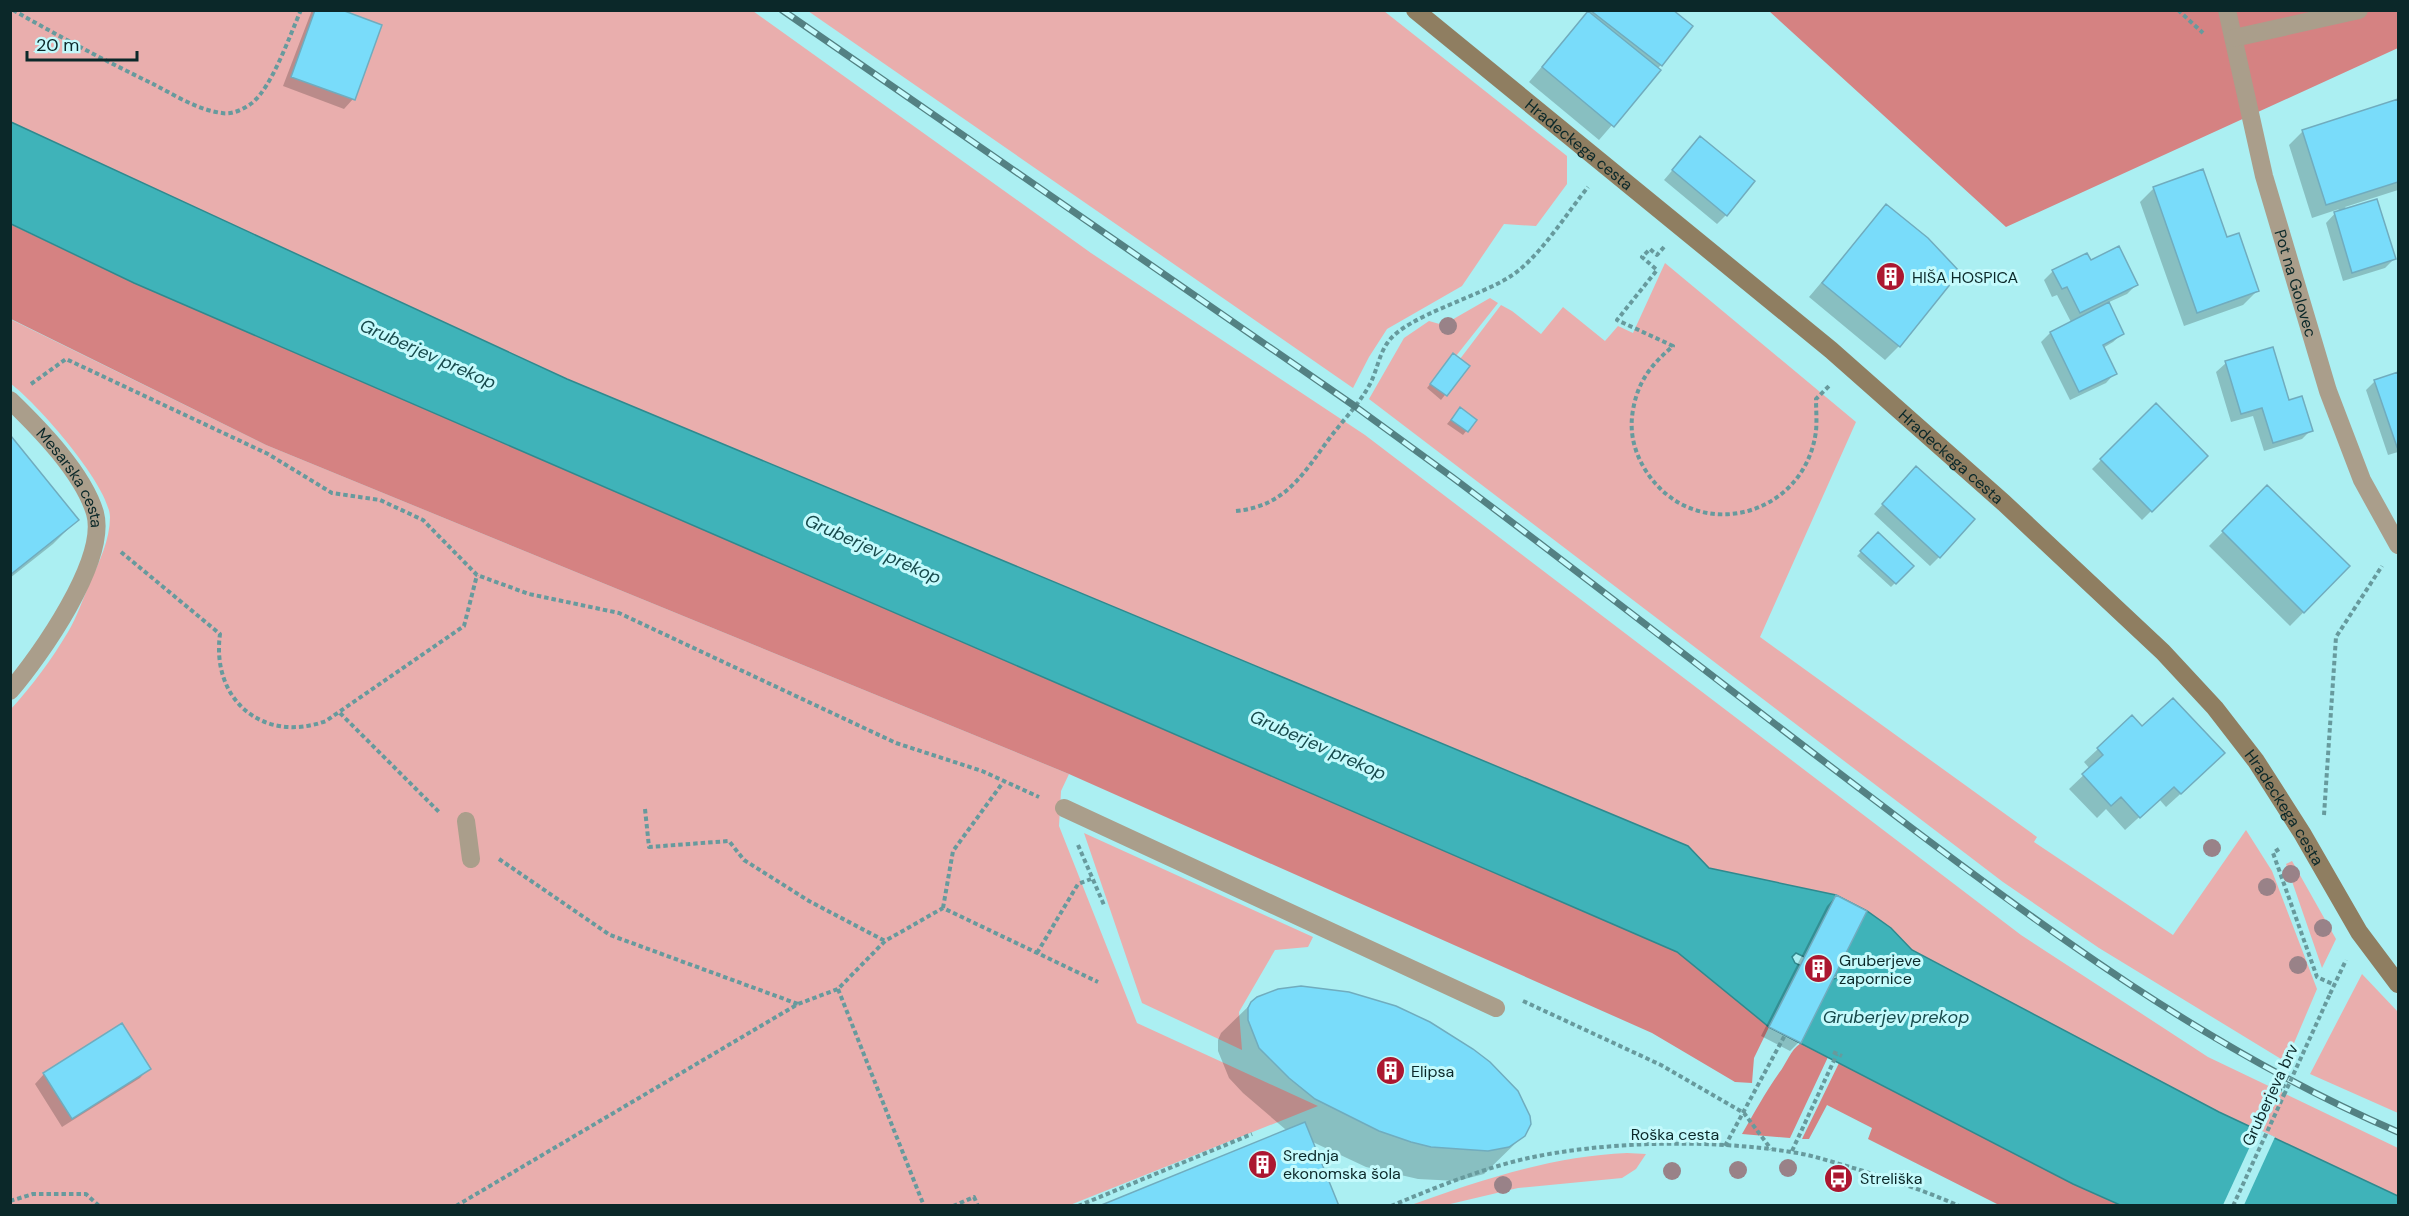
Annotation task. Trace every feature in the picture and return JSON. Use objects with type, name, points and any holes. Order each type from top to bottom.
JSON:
[{"type":"street","name":"Hradeckega cesta","points":[[1415,10],[1831,350],[2109,599],[2185,674],[2256,761],[2302,833],[2359,932],[2398,984]]},
{"type":"street","name":"Pot na Golovec","points":[[2227,10],[2264,176],[2328,391],[2362,480],[2398,544]]},
{"type":"street","points":[[2234,38],[2359,10]]},
{"type":"street","name":"Mesarska cesta","points":[[10,400],[47,438],[76,476],[96,515],[97,532],[87,565],[71,603],[42,651],[10,691]]},
{"type":"street","points":[[1072,811],[1496,1008]]},
{"type":"street","points":[[467,830],[471,859]]},
{"type":"path","points":[[13,10],[72,44],[187,101],[224,114],[237,111],[252,102],[261,92],[276,66],[301,10]]},
{"type":"path","points":[[1236,511],[1257,509],[1274,500],[1304,474],[1356,408],[1370,384],[1382,353],[1394,334],[1416,321],[1490,288],[1513,275],[1531,258],[1606,165]]},
{"type":"path","points":[[1657,255],[1650,249],[1642,257],[1657,270],[1617,320],[1673,346],[1654,361],[1643,377],[1635,396],[1631,420],[1632,441],[1639,459],[1652,481],[1666,495],[1699,511],[1724,515],[1749,512],[1782,494],[1797,478],[1809,456],[1816,429],[1816,399],[1821,392]]},
{"type":"path","points":[[29,386],[66,359],[268,454],[332,493],[380,500],[423,520],[477,575],[529,594],[619,613],[896,743],[982,771],[1072,811],[1073,833],[1104,905]]},
{"type":"path","points":[[97,532],[220,634],[218,653],[220,673],[231,696],[249,714],[271,725],[295,728],[313,726],[340,713],[464,627],[477,575]]},
{"type":"path","points":[[2323,820],[2336,637],[2398,544]]},
{"type":"path","points":[[340,713],[441,814]]},
{"type":"path","points":[[943,908],[953,850],[1004,781]]},
{"type":"path","points":[[645,809],[649,847],[729,840],[744,860],[809,901],[885,941]]},
{"type":"path","points":[[467,830],[610,935],[798,1004]]},
{"type":"path","points":[[2302,833],[2273,853],[2317,977],[2334,985]]},
{"type":"path","points":[[1037,953],[1078,884],[1091,879]]},
{"type":"path","points":[[456,1206],[798,1004],[838,989],[885,941],[943,908]]},
{"type":"path","points":[[943,908],[1098,982]]},
{"type":"path","name":"Gruberjeva brv","points":[[2233,1206],[2345,963]]},
{"type":"path","points":[[838,989],[924,1206]]},
{"type":"path","points":[[1523,1001],[1661,1065],[1744,1113],[1771,1149]]},
{"type":"path","points":[[1725,1146],[1785,1035]]},
{"type":"path","points":[[1792,1152],[1837,1054]]},
{"type":"path","points":[[2284,1095],[2279,1092],[2282,1085],[2288,1088]]},
{"type":"path","points":[[1078,1206],[1252,1134]]},
{"type":"path","name":"Roška cesta","points":[[1391,1206],[1476,1174],[1523,1160],[1578,1149],[1618,1146],[1725,1146],[1792,1152],[1844,1165],[1929,1193],[1959,1206]]},
{"type":"path","points":[[1839,1178],[1844,1165]]},
{"type":"path","points":[[10,1201],[33,1194],[86,1194],[99,1206]]},
{"type":"path","points":[[952,1206],[974,1197],[978,1206]]},
{"type":"shaded area","points":[[10,11],[753,11],[1091,253],[1365,435],[2021,935],[2208,1057],[2398,1148],[2398,1196],[2219,1112],[1912,950],[1891,928],[1867,911],[1836,895],[1709,868],[1688,846],[567,379],[11,122]]},
{"type":"shaded area","points":[[808,11],[1384,11],[1567,156],[1567,184],[1536,226],[1504,224],[1462,286],[1387,329],[1353,388]]},
{"type":"shaded area","points":[[1769,11],[2398,11],[2398,48],[2006,227]]},
{"type":"shaded area","points":[[10,224],[134,283],[1677,952],[1769,1027],[1754,1058],[1752,1083],[1735,1082],[1652,1033],[1069,774],[266,445],[11,319]]},
{"type":"shaded area","points":[[1665,263],[1856,422],[1760,637],[2037,837],[2034,842],[2173,935],[2246,830],[2272,871],[2317,989],[2286,1062],[2099,948],[2003,882],[1369,399],[1404,338],[1429,321],[1443,325],[1490,298],[1498,303],[1456,356],[1453,354],[1430,383],[1446,396],[1469,367],[1460,359],[1501,305],[1541,334],[1563,307],[1605,341],[1618,326],[1633,333]]},
{"type":"shaded area","points":[[10,319],[266,445],[1069,774],[1061,791],[1059,826],[1137,1023],[1318,1106],[1070,1205],[11,1205],[11,709],[41,672],[71,626],[103,551],[110,517],[107,503],[85,466],[37,408],[11,384]]},
{"type":"shaded area","points":[[1084,833],[1313,937],[1308,947],[1275,950],[1239,1012],[1242,1050],[1142,1003]]},
{"type":"shaded area","points":[[2292,861],[2336,939],[2322,968],[2286,864]]},
{"type":"shaded area","points":[[2362,974],[2398,1012],[2398,1113],[2310,1074]]},
{"type":"shaded area","points":[[1801,1043],[1828,1057],[1790,1138],[1742,1134],[1791,1053]]},
{"type":"shaded area","points":[[1839,1063],[2073,1184],[2120,1205],[1999,1205],[1868,1139],[1872,1128],[1827,1105],[1809,1139],[1802,1139]]},
{"type":"shaded area","points":[[1627,1153],[1646,1154],[1636,1169],[1622,1178],[1518,1188],[1446,1205],[1411,1205],[1490,1178],[1544,1164]]},
{"type":"water","name":"Gruberjev prekop","points":[[11,122],[567,379],[1688,846],[1709,868],[1836,895],[1867,911],[1891,928],[1912,950],[2219,1112],[2398,1196],[2398,1205],[2120,1205],[2073,1184],[1769,1027],[1677,952],[134,283],[11,224]],"holes":[[[1796,953],[1834,971],[1837,978],[1830,980],[1795,963],[1792,957]]]},
{"type":"pier","points":[[2258,1129],[2275,1137],[2244,1205],[2223,1205]]},
{"type":"building","points":[[315,10],[342,10],[382,25],[355,100],[291,77]]},
{"type":"building","points":[[1590,10],[1673,10],[1693,26],[1662,66]]},
{"type":"building","points":[[1588,11],[1661,70],[1614,127],[1542,67]]},
{"type":"building","points":[[2398,99],[2398,182],[2326,205],[2302,130]]},
{"type":"building","points":[[1700,136],[1755,181],[1727,216],[1672,170]]},
{"type":"building","points":[[2203,169],[2227,237],[2239,233],[2259,291],[2197,313],[2153,187]]},
{"type":"building","points":[[2377,199],[2396,259],[2352,273],[2334,212]]},
{"type":"building","name":"HIŠA HOSPICA","points":[[1886,204],[1928,238],[1960,272],[1900,347],[1822,283]]},
{"type":"building","points":[[2119,246],[2138,285],[2080,313],[2067,287],[2062,289],[2052,270],[2087,253],[2091,260]]},
{"type":"building","points":[[2109,302],[2124,334],[2103,345],[2117,374],[2079,392],[2050,332]]},
{"type":"building","points":[[2273,347],[2289,400],[2302,396],[2313,431],[2273,443],[2262,408],[2241,414],[2225,361]]},
{"type":"building","points":[[1453,353],[1470,366],[1447,396],[1430,384]]},
{"type":"building","points":[[2398,372],[2398,446],[2397,447],[2374,380]]},
{"type":"building","points":[[2156,403],[2208,456],[2152,512],[2100,459]]},
{"type":"building","points":[[1460,407],[1477,420],[1468,432],[1451,420]]},
{"type":"building","points":[[10,437],[79,520],[10,575]]},
{"type":"building","points":[[1916,466],[1975,519],[1940,558],[1882,504]]},
{"type":"building","points":[[2267,485],[2350,566],[2304,613],[2222,531]]},
{"type":"building","points":[[1878,532],[1914,566],[1896,584],[1860,551]]},
{"type":"building","points":[[2173,698],[2225,753],[2181,794],[2174,787],[2140,818],[2121,797],[2111,806],[2082,774],[2103,755],[2097,748],[2132,715],[2142,726]]},
{"type":"building","name":"Gruberjeve zapornice","points":[[1836,895],[1867,911],[1801,1043],[1769,1027]]},
{"type":"building","name":"Elipsa","points":[[1301,986],[1349,992],[1396,1006],[1430,1022],[1473,1049],[1490,1062],[1518,1091],[1530,1116],[1531,1124],[1525,1136],[1509,1147],[1488,1151],[1431,1147],[1379,1131],[1315,1099],[1289,1078],[1259,1048],[1248,1020],[1248,1008],[1257,997],[1278,989]]},
{"type":"building","points":[[122,1023],[151,1069],[72,1119],[43,1073]]},
{"type":"building","name":"Srednja ekonomska šola","points":[[1305,1122],[1339,1206],[1099,1206]]},
{"type":"railway","points":[[782,10],[1356,407],[1452,477],[1941,850],[2066,941],[2194,1025],[2261,1064],[2328,1100],[2398,1132]]},
{"type":"place","name":"HIŠA HOSPICA","points":[[1891,277]]},
{"type":"place","name":"Gruberjeve zapornice","points":[[1818,969]]},
{"type":"place","name":"Elipsa","points":[[1390,1071]]},
{"type":"place","name":"Srednja ekonomska šola","points":[[1262,1164]]},
{"type":"place","name":"Streliška","points":[[1839,1178]]}]
